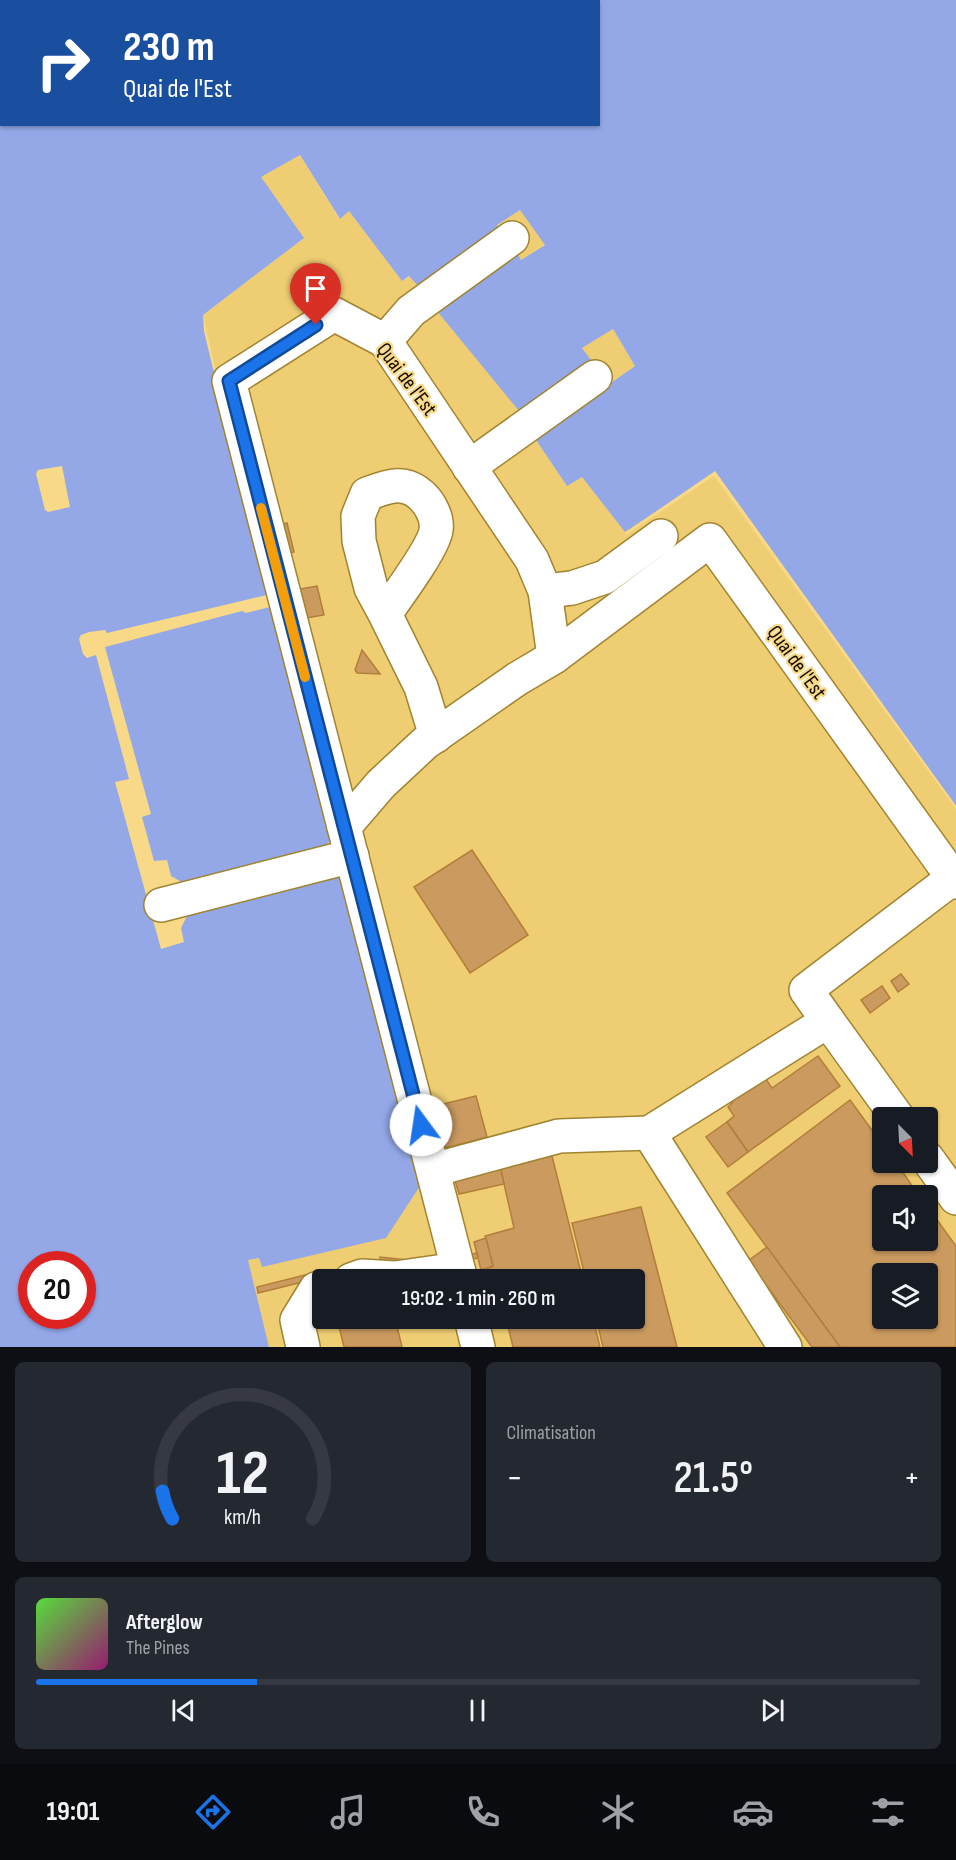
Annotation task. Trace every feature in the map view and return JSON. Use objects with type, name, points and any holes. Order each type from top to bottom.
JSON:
[{"type":"lane","points":[[385,341],[411,311],[512,238]]},
{"type":"lane","name":"Quai de l'Est","points":[[459,1269],[229,381],[334,314],[385,341],[532,560],[545,591],[554,657],[710,540],[954,880]]},
{"type":"lane","points":[[469,466],[595,376]]},
{"type":"lane","points":[[545,591],[572,588],[605,577],[661,537]]},
{"type":"lane","points":[[385,614],[421,687],[435,736]]},
{"type":"lane","points":[[161,905],[348,842],[381,784],[425,743],[554,657]]},
{"type":"lane","points":[[890,1107],[806,990],[954,880]]},
{"type":"lane","points":[[433,1170],[559,1136],[649,1133],[828,1021]]},
{"type":"lane","points":[[649,1133],[785,1347]]},
{"type":"lane","points":[[938,1173],[956,1198]]},
{"type":"lane","points":[[303,1347],[297,1320],[312,1296]]},
{"type":"lane","points":[[474,1329],[478,1347]]},
{"type":"shaded area","points":[[300,155],[339,219],[349,211],[402,281],[500,230],[497,225],[520,210],[545,244],[521,260],[516,254],[590,360],[582,348],[613,329],[635,366],[534,437],[567,486],[582,477],[625,532],[715,471],[956,806],[956,1347],[269,1347],[248,1260],[259,1258],[262,1267],[339,874],[332,839],[267,595],[203,315],[303,239],[260,177]]},
{"type":"water","points":[[600,0],[956,0],[956,806],[715,472],[625,532],[582,477],[567,486],[534,437],[635,366],[613,329],[582,348],[591,360],[519,411],[437,311],[517,253],[521,260],[545,245],[520,210],[497,225],[500,231],[420,288],[409,276],[402,281],[349,211],[340,219],[300,155],[261,177],[304,238],[203,315],[204,331],[267,595],[420,1186],[386,1238],[262,1267],[259,1258],[248,1260],[269,1347],[0,1347],[0,126],[600,126]]},
{"type":"pier","points":[[62,466],[70,507],[48,512],[45,510],[36,474],[38,470]]},
{"type":"pier","points":[[715,471],[956,809],[714,476],[626,535],[625,533]]},
{"type":"pier","points":[[267,595],[270,607],[246,613],[242,611],[105,647],[151,814],[142,817],[154,861],[167,860],[171,876],[185,884],[321,850],[332,839],[339,874],[189,912],[181,928],[184,942],[161,949],[115,782],[129,779],[96,655],[87,658],[83,654],[79,639],[81,635],[89,632],[105,630],[107,633]]},
{"type":"building","points":[[287,523],[294,552],[277,556],[269,528]]},
{"type":"building","points":[[317,586],[324,615],[301,619],[294,590]]},
{"type":"building","points":[[362,650],[380,674],[357,673],[355,670]]},
{"type":"building","points":[[472,850],[528,935],[470,973],[414,887]]},
{"type":"building","points":[[901,974],[909,984],[898,992],[891,981]]},
{"type":"building","points":[[882,986],[890,998],[870,1013],[861,1000]]},
{"type":"building","points":[[818,1056],[840,1086],[748,1152],[727,1122],[734,1116],[728,1107],[733,1102],[731,1098],[763,1075],[772,1088]]},
{"type":"building","points":[[476,1096],[487,1137],[446,1148],[435,1106]]},
{"type":"building","points":[[850,1100],[872,1130],[872,1173],[903,1173],[912,1185],[872,1185],[872,1251],[938,1251],[938,1221],[956,1246],[956,1347],[840,1347],[727,1193]]},
{"type":"building","points":[[727,1122],[748,1152],[728,1167],[706,1137]]},
{"type":"building","points":[[552,1156],[580,1269],[488,1269],[493,1266],[485,1236],[514,1228],[500,1166]]},
{"type":"building","points":[[500,1166],[504,1184],[459,1194],[454,1177]]},
{"type":"building","points":[[641,1207],[677,1347],[603,1347],[599,1329],[645,1329],[645,1269],[583,1269],[572,1223]]},
{"type":"building","points":[[486,1238],[493,1266],[481,1269],[474,1242]]},
{"type":"building","points":[[767,1247],[840,1347],[812,1347],[748,1261]]},
{"type":"building","points":[[477,1253],[478,1258],[438,1268],[381,1262],[380,1257],[437,1263]]},
{"type":"building","points":[[312,1273],[312,1280],[258,1293],[257,1287]]},
{"type":"building","points":[[340,1329],[398,1329],[402,1347],[344,1347]]},
{"type":"building","points":[[509,1329],[596,1329],[600,1347],[513,1347]]},
{"type":"slow traffic","points":[[261,508],[305,677]]},
{"type":"route","points":[[316,325],[229,381],[421,1125]]}]
